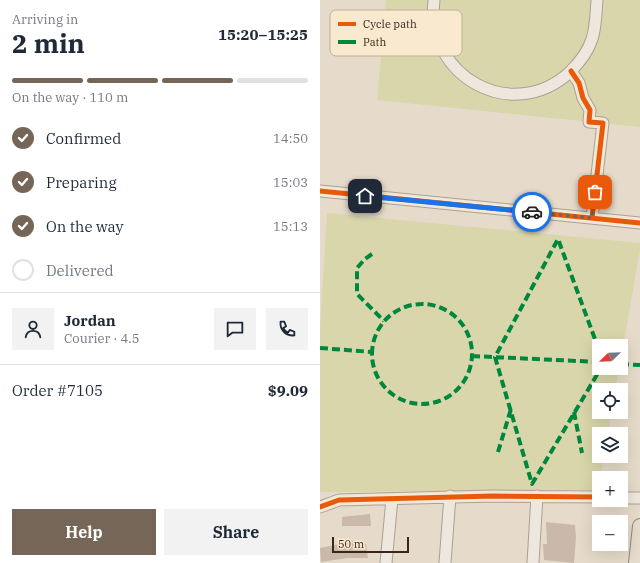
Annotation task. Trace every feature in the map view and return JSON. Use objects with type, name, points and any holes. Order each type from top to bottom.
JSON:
[{"type":"main road","points":[[636,563],[640,526]]},
{"type":"street","points":[[445,56],[460,74],[483,88],[508,94],[535,92],[560,81],[579,63],[592,40],[597,0]]},
{"type":"street","points":[[571,71],[579,83],[583,98],[590,110],[589,122],[602,123],[592,218]]},
{"type":"street","points":[[320,191],[640,223]]},
{"type":"street","points":[[445,563],[450,496]]},
{"type":"street","points":[[320,507],[330,502],[339,500],[450,496],[592,497]]},
{"type":"street","points":[[533,563],[537,496]]},
{"type":"street","points":[[628,498],[640,498]]},
{"type":"street","points":[[386,563],[392,499]]},
{"type":"shaded area","points":[[386,0],[640,0],[640,127],[377,100],[381,56],[462,56],[462,10],[385,10]]},
{"type":"shaded area","points":[[327,213],[640,243],[624,339],[592,339],[592,375],[618,375],[616,383],[592,383],[592,419],[610,419],[609,427],[592,427],[592,463],[603,463],[601,471],[592,471],[592,490],[320,492],[320,328]]},
{"type":"building","points":[[370,514],[371,526],[342,526],[342,517]]},
{"type":"building","points":[[546,522],[575,525],[576,538],[574,563],[544,560],[543,544],[547,544]]},
{"type":"building","points":[[345,539],[366,544],[368,558],[347,558],[321,562],[320,548],[345,543]]},
{"type":"marked path","points":[[595,339],[558,239],[495,357],[532,484],[597,375]]},
{"type":"marked path","points":[[372,254],[357,268],[357,294],[384,321]]},
{"type":"marked path","points":[[422,304],[441,308],[457,319],[468,335],[472,354],[468,373],[457,389],[441,400],[422,404],[403,400],[387,389],[376,373],[372,354],[376,335],[387,319],[403,308],[422,304]]},
{"type":"marked path","points":[[320,348],[372,352]]},
{"type":"marked path","points":[[472,356],[592,362]]},
{"type":"marked path","points":[[628,364],[640,365]]},
{"type":"marked path","points":[[498,452],[511,409]]},
{"type":"marked path","points":[[574,412],[582,453]]},
{"type":"cycle path","points":[[571,71],[579,83],[583,98],[590,110],[589,122],[603,123],[592,218]]},
{"type":"cycle path","points":[[320,191],[640,223]]},
{"type":"cycle path","points":[[320,507],[339,500],[493,496],[592,497]]},
{"type":"way so far","points":[[532,212],[592,218],[595,192]]},
{"type":"route","points":[[365,196],[532,212]]}]
